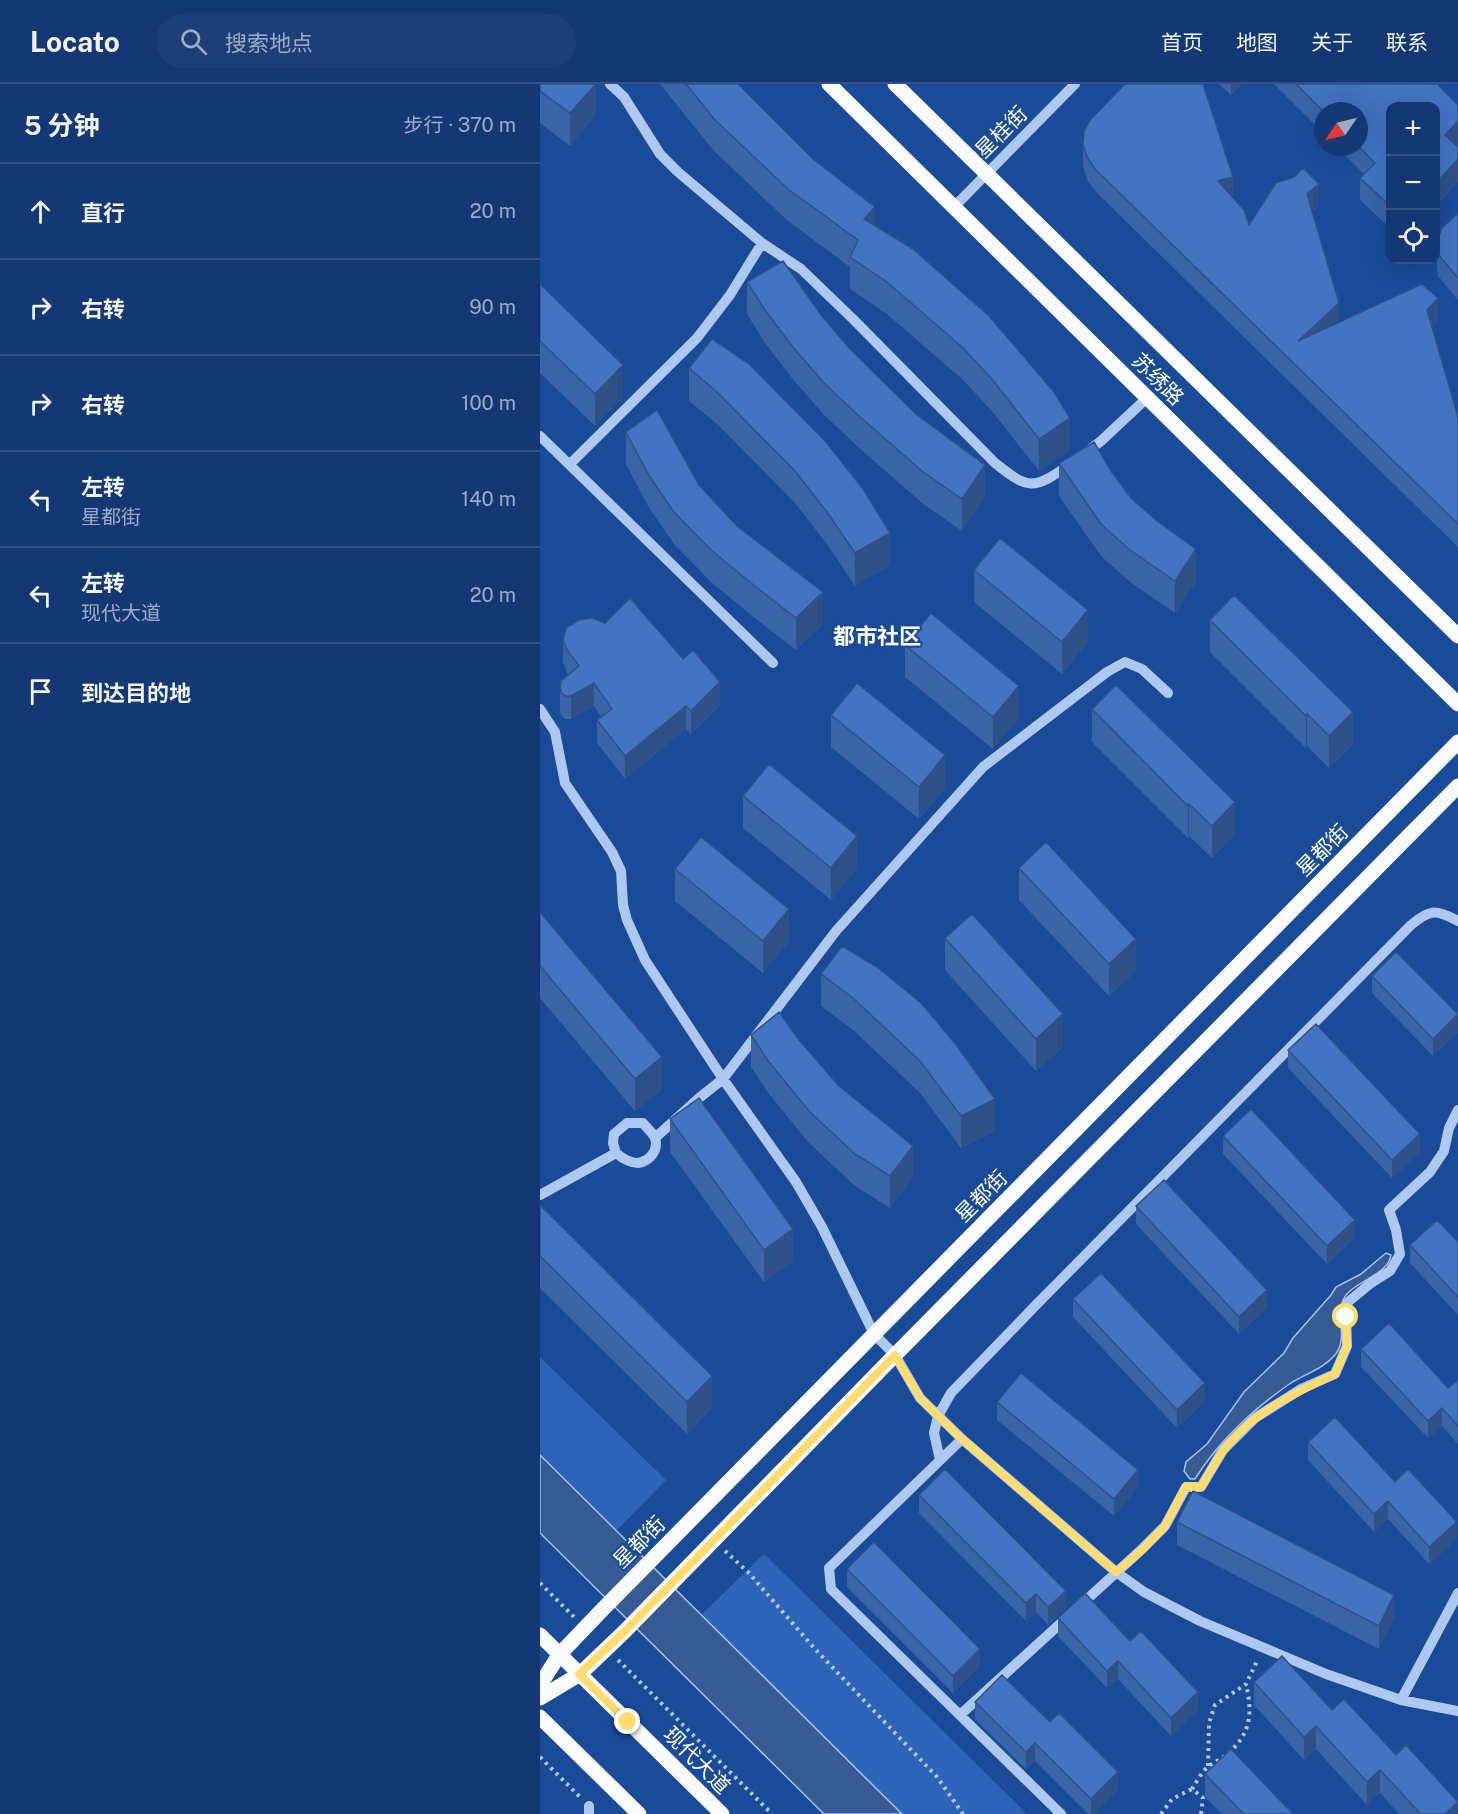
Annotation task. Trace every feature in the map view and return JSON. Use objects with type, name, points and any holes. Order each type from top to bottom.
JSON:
[{"type":"main road","name":"苏绣路","points":[[829,84],[1458,704]]},
{"type":"main road","name":"苏绣路","points":[[895,84],[1458,636]]},
{"type":"main road","name":"星都街","points":[[540,1685],[559,1654],[1458,742]]},
{"type":"main road","points":[[540,1698],[579,1674],[624,1632],[1458,786]]},
{"type":"main road","name":"现代大道","points":[[540,1635],[722,1814]]},
{"type":"main road","points":[[540,1717],[639,1814]]},
{"type":"street","points":[[610,84],[624,97],[660,154],[692,187],[762,243],[801,269],[995,463],[1017,480],[1025,484],[1042,482],[1068,467],[1101,441],[1147,398]]},
{"type":"street","name":"星桂街","points":[[954,207],[1075,84]]},
{"type":"street","points":[[570,464],[697,338],[730,295],[762,243]]},
{"type":"street","points":[[540,436],[772,663]]},
{"type":"street","points":[[655,1138],[723,1078],[836,931],[983,766],[1107,672],[1125,662],[1142,669],[1168,693]]},
{"type":"street","points":[[540,709],[555,732],[565,783],[612,852],[621,872],[623,905],[634,938],[655,976],[796,1182],[822,1227],[874,1334],[895,1355],[920,1398],[962,1439],[1116,1572],[1168,1606],[1263,1649],[1326,1674],[1401,1700],[1458,1711]]},
{"type":"street","points":[[940,1460],[934,1433],[938,1416],[951,1394],[1035,1306],[1411,926],[1432,912],[1458,921]]},
{"type":"street","points":[[960,1715],[1142,1550],[1165,1526],[1186,1486],[1201,1487],[1223,1450],[1255,1418],[1301,1389],[1335,1374],[1347,1346],[1348,1302],[1390,1271],[1401,1254],[1389,1210],[1430,1172],[1444,1151],[1449,1128],[1458,1110]]},
{"type":"street","points":[[627,1122],[643,1123],[655,1138],[655,1151],[648,1159],[637,1163],[625,1160],[616,1153],[613,1143],[614,1134],[627,1122]]},
{"type":"street","points":[[540,1196],[616,1153]]},
{"type":"street","points":[[962,1439],[829,1568],[831,1589],[1061,1814]]},
{"type":"street","points":[[1401,1700],[1458,1593]]},
{"type":"path","points":[[714,1540],[748,1572],[815,1649],[937,1777],[963,1814]]},
{"type":"path","points":[[540,1583],[585,1628]]},
{"type":"path","points":[[606,1649],[772,1814]]},
{"type":"path","points":[[1208,1766],[1209,1723],[1215,1705],[1246,1684],[1263,1649]]},
{"type":"path","points":[[1161,1814],[1172,1799],[1192,1789],[1208,1766],[1224,1757],[1240,1743],[1250,1721],[1250,1702],[1246,1684]]},
{"type":"path","points":[[540,1757],[590,1810]]},
{"type":"path","points":[[1192,1789],[1203,1798],[1201,1814]]},
{"type":"shaded area","points":[[1386,1253],[1391,1255],[1385,1267],[1352,1289],[1343,1300],[1341,1340],[1335,1355],[1261,1405],[1225,1439],[1195,1479],[1190,1479],[1184,1471],[1186,1462],[1207,1444],[1244,1392],[1284,1353],[1293,1338],[1336,1287],[1361,1274]]},
{"type":"shaded area","points":[[540,1357],[666,1480],[616,1531],[540,1455]]},
{"type":"shaded area","points":[[540,1455],[902,1814],[824,1814],[540,1533]]},
{"type":"shaded area","points":[[764,1554],[1027,1814],[902,1814],[701,1615]]},
{"type":"building","points":[[540,84],[596,84],[570,113],[540,91]]},
{"type":"building","points":[[686,84],[738,84],[813,159],[875,207],[864,219],[913,249],[989,316],[1054,392],[1070,418],[1039,439],[992,379],[962,347],[887,282],[850,257],[858,240],[788,189],[714,119]]},
{"type":"building","points":[[1125,84],[1203,84],[1233,177],[1218,181],[1244,210],[1249,225],[1276,183],[1294,177],[1303,168],[1319,184],[1307,194],[1339,303],[1298,341],[1422,284],[1438,298],[1427,310],[1458,417],[1458,524],[1095,169],[1087,157],[1083,144],[1084,131],[1091,119]]},
{"type":"building","points":[[1296,84],[1437,84],[1458,105],[1458,121],[1445,135],[1458,147],[1458,159],[1440,179],[1440,102],[1386,102],[1386,202],[1360,178],[1375,163],[1368,156],[1368,102],[1314,102]]},
{"type":"building","points":[[1458,213],[1458,278],[1440,256],[1442,228]]},
{"type":"building","points":[[783,261],[821,315],[850,349],[917,415],[985,465],[962,499],[922,471],[858,415],[824,383],[792,346],[747,282]]},
{"type":"building","points":[[540,284],[623,365],[595,394],[540,341]]},
{"type":"building","points":[[712,339],[749,364],[826,442],[863,489],[890,533],[855,553],[795,471],[717,392],[689,368]]},
{"type":"building","points":[[657,410],[699,485],[737,526],[823,592],[796,618],[711,550],[674,512],[648,474],[626,432]]},
{"type":"building","points":[[1094,442],[1111,471],[1131,498],[1157,521],[1196,549],[1175,581],[1130,550],[1101,524],[1059,463]]},
{"type":"building","points":[[1000,538],[1088,610],[1062,642],[974,570]]},
{"type":"building","points":[[1234,595],[1353,712],[1329,736],[1210,620]]},
{"type":"building","points":[[630,598],[683,659],[693,650],[720,682],[691,711],[686,706],[625,756],[597,720],[612,709],[594,683],[571,696],[565,696],[560,688],[561,681],[579,666],[567,650],[563,640],[566,628],[579,620],[592,618],[605,623]]},
{"type":"building","points":[[931,613],[1019,686],[993,717],[905,645]]},
{"type":"building","points":[[857,683],[945,755],[919,787],[831,715]]},
{"type":"building","points":[[1116,685],[1235,802],[1212,826],[1189,804],[1188,806],[1092,709]]},
{"type":"building","points":[[769,764],[857,836],[831,868],[743,796]]},
{"type":"building","points":[[701,837],[789,909],[763,941],[675,869]]},
{"type":"building","points":[[1046,842],[1136,939],[1109,964],[1019,868]]},
{"type":"building","points":[[540,912],[662,1057],[635,1079],[540,966]]},
{"type":"building","points":[[972,914],[1063,1014],[1036,1039],[945,938]]},
{"type":"building","points":[[842,946],[877,967],[921,1003],[957,1046],[995,1099],[961,1116],[920,1061],[853,998],[821,974]]},
{"type":"building","points":[[1396,952],[1458,1014],[1433,1039],[1372,976]]},
{"type":"building","points":[[779,1012],[799,1040],[838,1085],[913,1146],[890,1176],[855,1154],[809,1111],[769,1062],[751,1035]]},
{"type":"building","points":[[1316,1024],[1420,1134],[1392,1160],[1288,1050]]},
{"type":"building","points":[[699,1098],[793,1229],[764,1250],[670,1119]]},
{"type":"building","points":[[1251,1109],[1355,1220],[1327,1246],[1223,1136]]},
{"type":"building","points":[[1164,1180],[1267,1290],[1239,1317],[1136,1206]]},
{"type":"building","points":[[540,1206],[712,1376],[687,1402],[540,1256]]},
{"type":"building","points":[[1437,1220],[1458,1242],[1458,1297],[1410,1245]]},
{"type":"building","points":[[1101,1273],[1205,1383],[1177,1410],[1073,1299]]},
{"type":"building","points":[[1389,1323],[1448,1388],[1458,1380],[1458,1426],[1442,1408],[1428,1421],[1361,1349]]},
{"type":"building","points":[[1021,1373],[1138,1470],[1114,1499],[997,1402]]},
{"type":"building","points":[[1335,1417],[1395,1482],[1408,1469],[1457,1522],[1429,1547],[1388,1501],[1374,1514],[1308,1442]]},
{"type":"building","points":[[945,1469],[1066,1591],[1048,1607],[1036,1594],[1026,1603],[919,1495]]},
{"type":"building","points":[[1193,1491],[1394,1595],[1379,1626],[1177,1522]]},
{"type":"building","points":[[874,1542],[980,1649],[953,1676],[847,1569]]},
{"type":"building","points":[[1085,1593],[1130,1641],[1141,1631],[1198,1692],[1171,1718],[1118,1661],[1107,1671],[1058,1618]]},
{"type":"building","points":[[1282,1656],[1332,1710],[1344,1699],[1396,1755],[1406,1745],[1458,1802],[1445,1814],[1421,1814],[1380,1770],[1367,1782],[1316,1726],[1304,1737],[1254,1682]]},
{"type":"building","points":[[1002,1675],[1050,1722],[1059,1713],[1118,1772],[1091,1799],[1035,1743],[1026,1752],[975,1702]]},
{"type":"building","points":[[1231,1749],[1293,1814],[1244,1814],[1205,1774]]},
{"type":"district","name":"都市社区","points":[[877,636]]},
{"type":"route","points":[[628,1722],[579,1674],[624,1632],[895,1355],[920,1398],[962,1439],[1116,1572],[1165,1526],[1186,1486],[1201,1487],[1223,1450],[1255,1418],[1301,1389],[1335,1374],[1347,1346],[1346,1317]]}]
